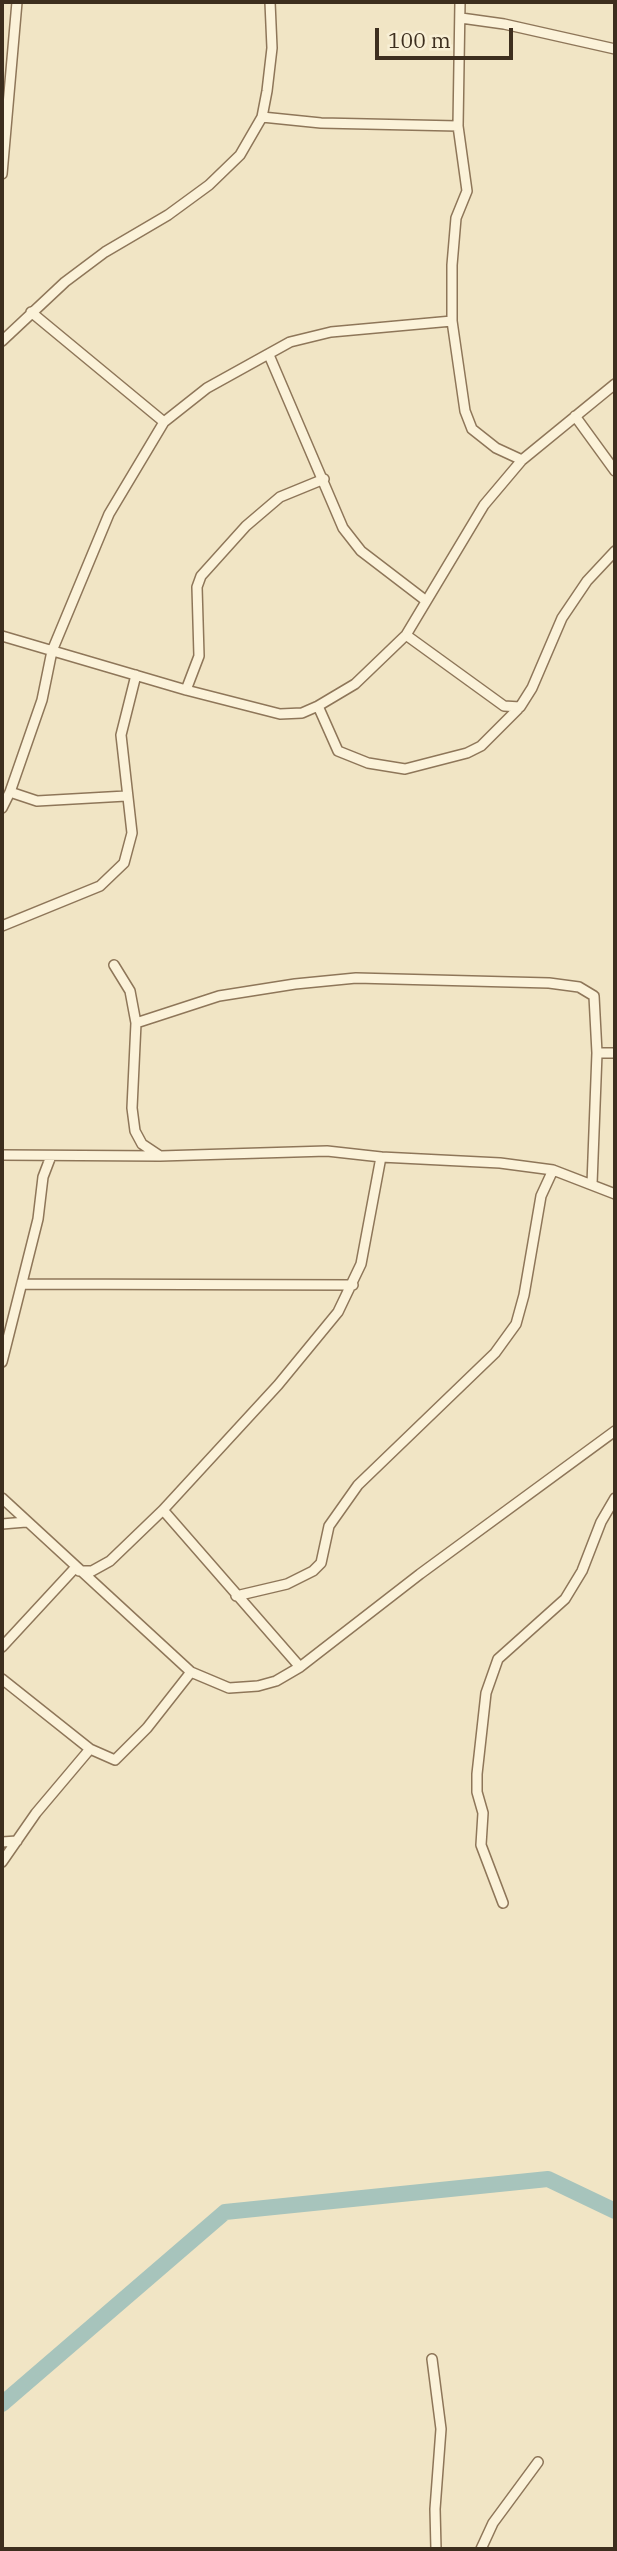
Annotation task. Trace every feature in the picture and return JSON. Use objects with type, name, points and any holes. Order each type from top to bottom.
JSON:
[{"type":"street","points":[[2,174],[17,2]]},
{"type":"street","points":[[2,341],[32,312],[105,252],[168,215],[209,185],[240,155],[262,117],[272,48],[270,2]]},
{"type":"street","points":[[460,2],[458,125],[467,191],[456,218],[452,265],[452,321],[464,411],[472,429],[496,447],[522,460]]},
{"type":"street","points":[[461,18],[504,23],[615,49]]},
{"type":"street","points":[[262,117],[321,123],[458,125]]},
{"type":"street","points":[[32,312],[164,422]]},
{"type":"street","points":[[2,808],[42,701],[52,651],[109,514],[164,422],[207,388],[290,342],[331,332],[452,321]]},
{"type":"street","points":[[268,355],[343,528],[352,542],[425,600]]},
{"type":"street","points":[[2,636],[186,690],[280,714],[302,713],[355,684],[405,635],[484,505],[522,460],[615,384]]},
{"type":"street","points":[[575,416],[615,471]]},
{"type":"street","points":[[186,690],[199,656],[197,587],[201,576],[246,526],[280,497],[324,479]]},
{"type":"street","points":[[318,706],[338,751],[368,763],[405,769],[467,753],[481,746],[520,707],[532,688],[562,618],[587,581],[615,551]]},
{"type":"street","points":[[405,635],[504,706],[513,709],[520,707]]},
{"type":"street","points":[[2,926],[100,886],[124,863],[132,841],[121,736],[136,675]]},
{"type":"street","points":[[10,792],[37,801],[127,796]]},
{"type":"street","points":[[114,965],[130,991],[136,1023],[132,1108],[135,1131],[142,1144],[160,1156]]},
{"type":"street","points":[[136,1023],[219,996],[356,978],[549,983],[579,987],[594,996],[597,1054],[592,1184]]},
{"type":"street","points":[[597,1054],[615,1054]]},
{"type":"street","points":[[2,1155],[160,1156],[327,1151],[381,1157],[491,1162],[552,1170],[615,1194]]},
{"type":"street","points":[[2,1362],[7,1333],[38,1219],[43,1177],[51,1156]]},
{"type":"street","points":[[2,1647],[77,1570],[92,1571],[110,1561],[163,1510],[278,1385],[338,1312],[353,1285],[368,1236],[381,1157]]},
{"type":"street","points":[[236,1596],[287,1584],[313,1572],[321,1563],[329,1526],[358,1485],[495,1353],[516,1324],[524,1295],[541,1196],[552,1170]]},
{"type":"street","points":[[22,1284],[353,1285]]},
{"type":"street","points":[[2,1498],[77,1570],[191,1672],[229,1688],[276,1681],[300,1667],[420,1574],[615,1431]]},
{"type":"street","points":[[503,1903],[481,1841],[483,1813],[477,1792],[486,1693],[498,1659],[565,1599],[582,1571],[601,1522],[615,1498]]},
{"type":"street","points":[[163,1510],[300,1667]]},
{"type":"street","points":[[2,1524],[26,1522]]},
{"type":"street","points":[[2,1679],[90,1749],[115,1760],[147,1728],[191,1672]]},
{"type":"street","points":[[2,1862],[36,1813],[90,1749]]},
{"type":"street","points":[[2,1842],[17,1841]]},
{"type":"street","points":[[432,2359],[441,2429],[435,2510],[436,2549]]},
{"type":"street","points":[[481,2549],[488,2529],[538,2462]]},
{"type":"waterway","points":[[2,2404],[225,2212],[548,2179],[615,2211]]}]
